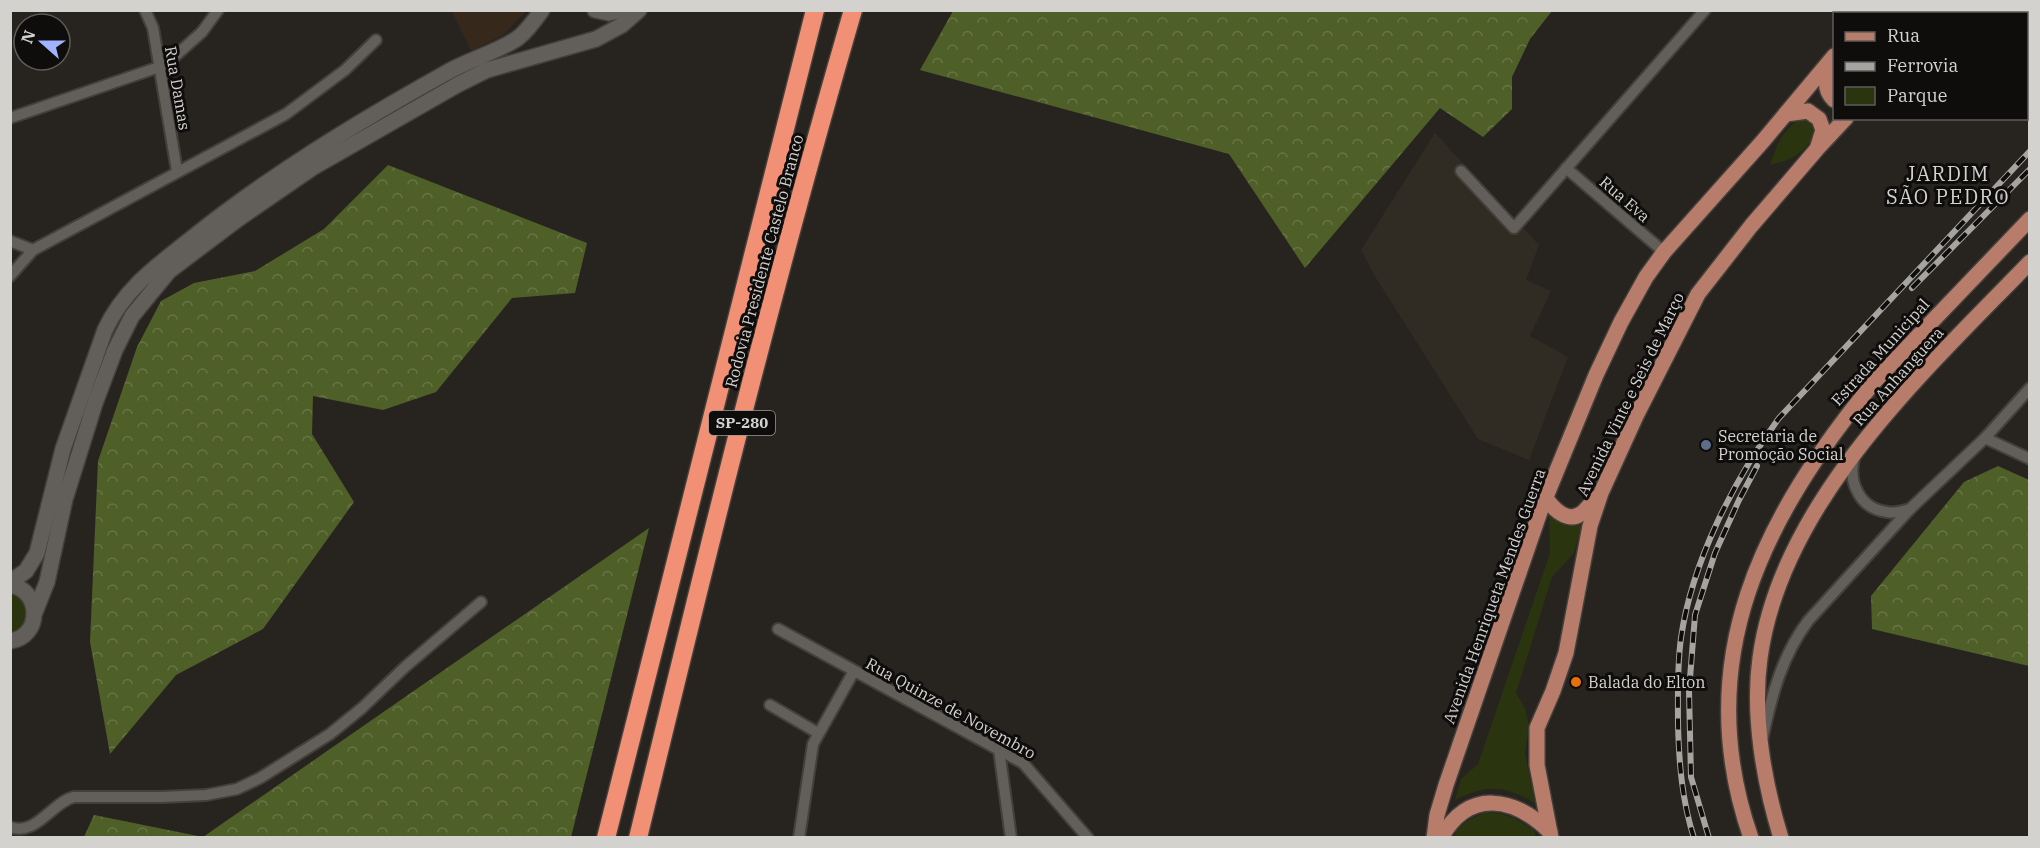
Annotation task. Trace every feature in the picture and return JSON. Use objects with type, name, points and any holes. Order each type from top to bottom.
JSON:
[{"type":"highway","name":"Rodovia Presidente Castelo Branco","points":[[606,837],[815,10]]},
{"type":"highway","name":"Rodovia Presidente Castelo Branco","points":[[639,837],[683,654],[804,181],[853,10]]},
{"type":"main road","points":[[1833,57],[1826,80],[1829,95],[1833,99]]},
{"type":"main road","name":"Avenida Henriqueta Mendes Guerra","points":[[1434,837],[1437,815],[1446,785],[1545,497],[1596,375],[1621,322],[1646,277],[1664,252],[1786,114],[1833,57]]},
{"type":"main road","points":[[1786,114],[1808,111],[1819,119],[1823,130],[1817,149]]},
{"type":"main road","name":"Avenida Vinte e Seis de Março","points":[[1550,835],[1537,765],[1537,728],[1566,653],[1590,526],[1601,493],[1637,414],[1698,294],[1751,226],[1844,120]]},
{"type":"main road","name":"Estrada Municipal","points":[[1751,837],[1733,773],[1728,700],[1738,629],[1746,597],[1762,553],[1809,468],[1875,381],[2030,219]]},
{"type":"main road","name":"Rua Anhanguera","points":[[1781,837],[1764,774],[1758,684],[1762,648],[1773,602],[1796,546],[1816,511],[1857,450],[1939,357],[2030,262]]},
{"type":"main road","points":[[1545,497],[1555,510],[1574,517],[1581,514],[1601,493]]},
{"type":"main road","points":[[1442,837],[1451,821],[1460,813],[1475,805],[1493,803],[1502,803],[1523,811],[1538,821],[1550,835]]},
{"type":"street","name":"Rua Damas","points":[[145,10],[153,28],[177,171]]},
{"type":"street","points":[[10,118],[165,65],[202,32],[218,10]]},
{"type":"street","points":[[35,612],[30,596],[10,583],[26,571],[37,553],[63,449],[105,330],[114,312],[143,277],[227,210],[306,155],[446,72],[519,37],[542,10]]},
{"type":"street","points":[[595,10],[609,13],[624,10]]},
{"type":"street","points":[[10,641],[24,636],[30,629],[47,582],[65,499],[95,403],[115,350],[132,316],[169,271],[238,219],[312,168],[457,85],[487,70],[596,39],[622,25],[639,10]]},
{"type":"street","points":[[1461,171],[1514,228],[1705,10]]},
{"type":"street","points":[[10,276],[33,250],[286,114],[345,70],[376,39]]},
{"type":"street","name":"Rua Eva","points":[[1566,168],[1664,252]]},
{"type":"street","points":[[10,241],[33,250]]},
{"type":"street","points":[[1762,743],[1771,700],[1782,664],[1797,635],[1821,604],[1910,509],[1985,438],[2030,388]]},
{"type":"street","points":[[1985,438],[2030,459]]},
{"type":"street","points":[[1857,450],[1851,474],[1855,488],[1862,499],[1870,506],[1886,513],[1910,509]]},
{"type":"street","points":[[10,826],[17,829],[36,823],[60,802],[74,797],[161,797],[224,793],[260,778],[330,734],[481,602]]},
{"type":"street","name":"Rua Quinze de Novembro","points":[[778,629],[1023,762],[1088,837]]},
{"type":"street","points":[[799,837],[813,744],[854,671]]},
{"type":"street","points":[[770,705],[818,733]]},
{"type":"street","points":[[999,750],[1011,837]]},
{"type":"shaded area","points":[[452,11],[526,11],[503,35],[471,51]]},
{"type":"shaded area","points":[[1435,133],[1539,245],[1526,280],[1551,291],[1530,336],[1568,357],[1529,460],[1478,439],[1376,278],[1361,250]]},
{"type":"green space","points":[[953,11],[1552,11],[1530,39],[1512,77],[1512,109],[1483,137],[1440,108],[1305,268],[1229,154],[920,70]]},
{"type":"green space","points":[[1804,116],[1816,124],[1806,147],[1794,157],[1770,165],[1782,137]]},
{"type":"green space","points":[[388,165],[587,243],[575,293],[512,298],[436,392],[383,410],[313,396],[312,434],[354,502],[263,629],[176,675],[110,754],[90,642],[98,461],[137,347],[161,301],[194,283],[255,271],[324,229]]},
{"type":"green space","points":[[1998,466],[2029,480],[2029,666],[1872,629],[1871,596],[1964,482]]},
{"type":"green space","points":[[1552,515],[1566,525],[1582,524],[1574,553],[1552,577],[1516,693],[1525,708],[1529,726],[1525,753],[1535,803],[1514,793],[1495,789],[1477,791],[1455,800],[1461,779],[1478,764],[1550,553],[1549,516]]},
{"type":"green space","points":[[649,528],[571,837],[203,837]]},
{"type":"green space","points":[[11,594],[21,596],[31,619],[16,632],[11,632]]},
{"type":"green space","points":[[1486,812],[1506,815],[1517,820],[1534,830],[1536,837],[1454,837],[1463,825]]},
{"type":"green space","points":[[94,815],[203,837],[84,837]]},
{"type":"railway","points":[[1694,838],[1680,767],[1679,659],[1681,638],[1695,580],[1717,522],[1746,468],[1779,418],[2030,151]]},
{"type":"railway","points":[[1912,288],[2030,169]]},
{"type":"railway","points":[[1709,838],[1691,777],[1689,691],[1695,615],[1715,553],[1757,466]]},
{"type":"place","name":"Secretaria de Promoção Social","points":[[1706,445]]},
{"type":"place","name":"Balada do Elton","points":[[1576,682]]},
{"type":"district","name":"JARDIM SÃO PEDRO","points":[[1948,186]]}]
